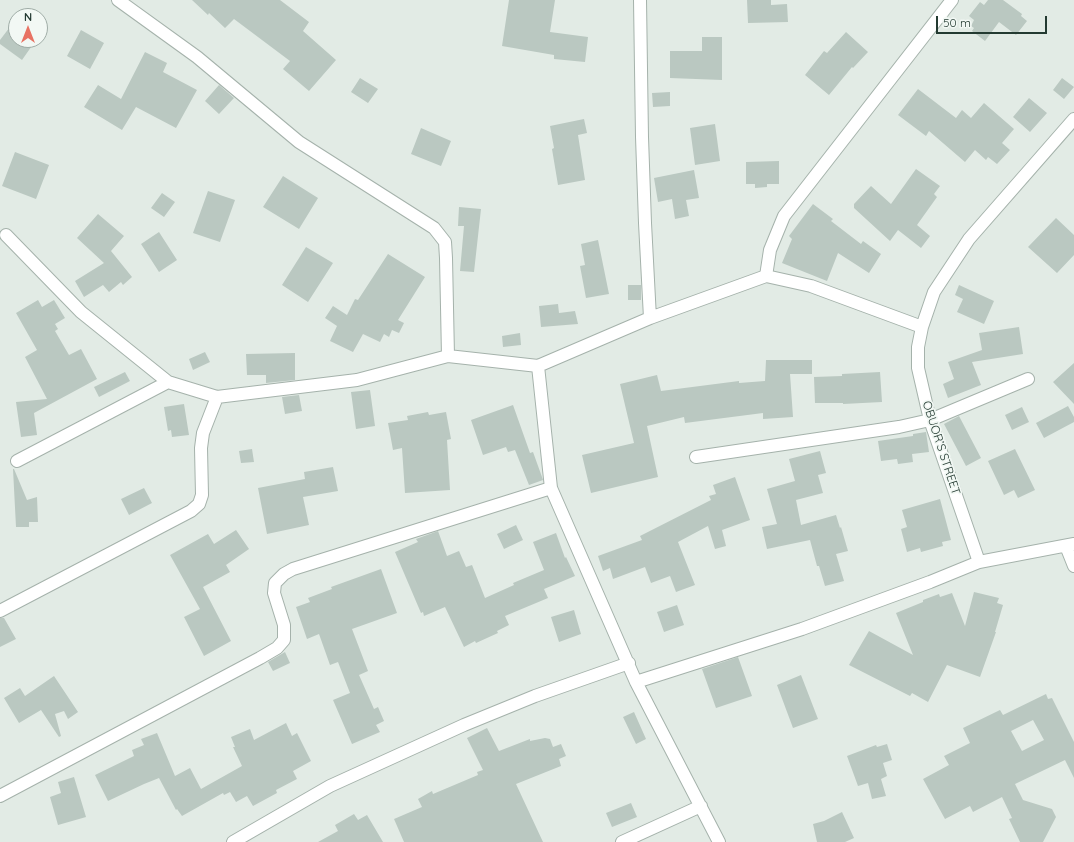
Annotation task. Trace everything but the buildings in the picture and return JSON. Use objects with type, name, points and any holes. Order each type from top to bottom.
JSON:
[{"type":"street","points":[[118,0],[197,57],[299,142],[434,228],[445,242],[448,356]]},
{"type":"street","points":[[640,0],[643,160],[650,318]]},
{"type":"street","points":[[766,276],[770,250],[784,216],[952,0]]},
{"type":"street","name":"OBUOR’S STREET","points":[[979,562],[930,420],[918,368],[918,347],[922,327],[934,292],[969,239],[1074,119]]},
{"type":"street","points":[[6,235],[82,312],[168,382],[216,397],[357,380],[448,356],[538,366],[650,318],[766,276],[811,286],[922,327]]},
{"type":"street","points":[[538,366],[551,488],[636,682],[719,842]]},
{"type":"street","points":[[696,457],[899,427],[930,420],[1028,379]]},
{"type":"street","points":[[17,461],[168,382]]},
{"type":"street","points":[[0,611],[192,511],[199,504],[202,495],[201,448],[203,433],[216,397]]},
{"type":"street","points":[[0,796],[277,648],[284,640],[284,625],[274,593],[275,583],[284,574],[293,569],[551,488]]},
{"type":"street","points":[[636,682],[802,629],[930,582],[979,562],[1070,545],[1074,566]]},
{"type":"street","points":[[233,842],[344,779],[464,725],[535,696],[628,663]]},
{"type":"street","points":[[622,842],[701,806]]}]
